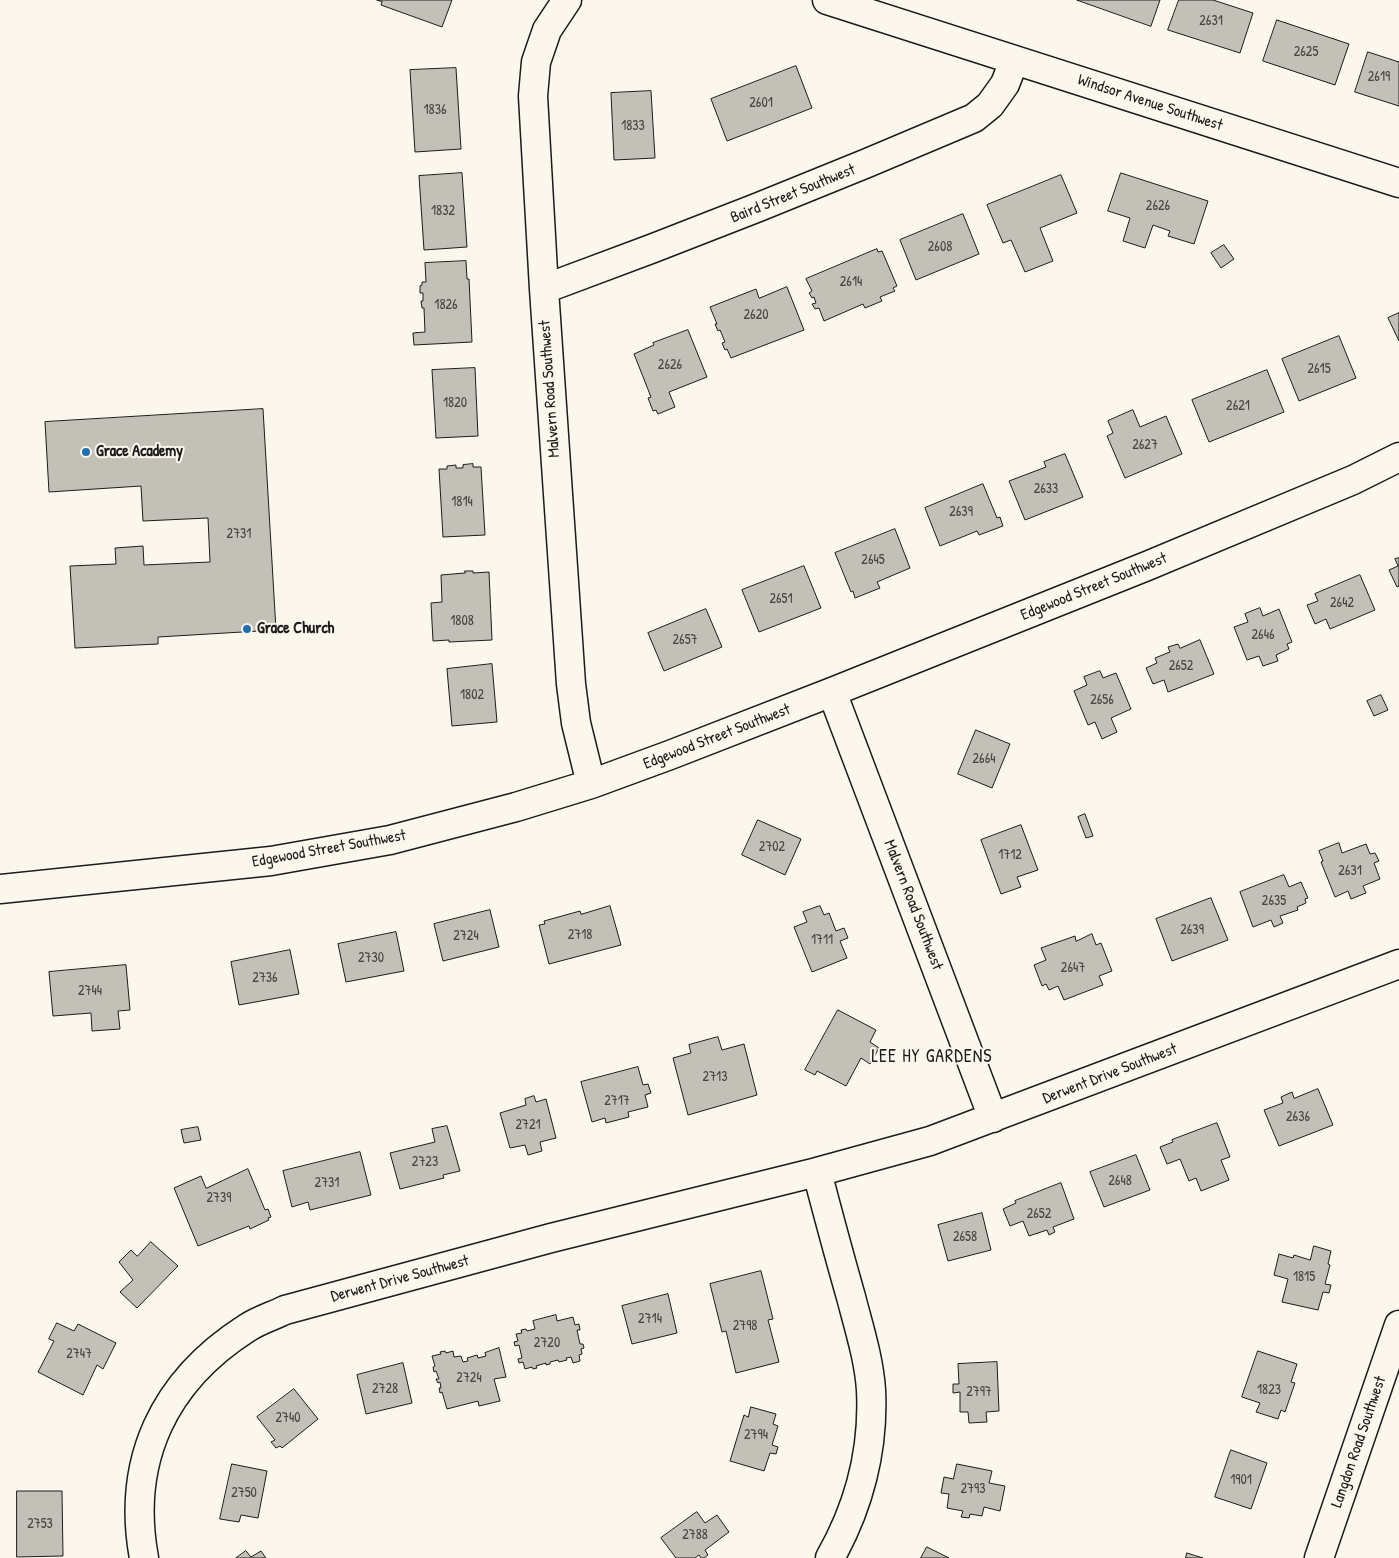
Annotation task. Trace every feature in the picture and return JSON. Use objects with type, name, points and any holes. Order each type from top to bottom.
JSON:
[{"type":"street","name":"Malvern Road Southwest","points":[[567,0],[547,30],[536,62],[532,96],[571,684],[576,722],[591,784]]},
{"type":"street","name":"Windsor Avenue Southwest","points":[[827,0],[1399,183]]},
{"type":"street","name":"Baird Street Southwest","points":[[544,289],[690,235],[974,118],[990,105],[1005,84],[1014,60]]},
{"type":"street","name":"Edgewood Street Southwest","points":[[0,889],[272,861],[390,840],[516,807],[591,784],[832,692],[1147,566],[1353,480],[1399,457]]},
{"type":"street","name":"Malvern Road Southwest","points":[[832,692],[993,1118]]},
{"type":"street","name":"Derwent Drive Southwest","points":[[144,1558],[140,1536],[139,1496],[146,1456],[154,1433],[169,1405],[188,1378],[216,1350],[249,1326],[285,1310],[551,1238],[817,1172],[930,1141],[1399,964]]},
{"type":"street","points":[[817,1172],[864,1347],[871,1390],[870,1433],[861,1485],[853,1510],[830,1558]]},
{"type":"street","name":"Langdon Road Southwest","points":[[1320,1558],[1399,1325]]},
{"type":"building","points":[[377,0],[452,0],[442,27],[381,5],[382,2]]},
{"type":"building","points":[[1077,0],[1160,0],[1151,26]]},
{"type":"building","points":[[1179,0],[1213,0],[1253,13],[1240,53],[1168,30]]},
{"type":"building","points":[[1277,20],[1349,44],[1335,85],[1263,61]]},
{"type":"building","points":[[1368,52],[1399,62],[1399,106],[1355,92]]},
{"type":"building","points":[[796,66],[812,108],[727,141],[711,99]]},
{"type":"building","points":[[456,68],[461,149],[415,152],[410,70]]},
{"type":"building","points":[[651,91],[655,158],[614,160],[611,93]]},
{"type":"building","points":[[462,173],[467,247],[424,250],[419,176]]},
{"type":"building","points":[[1121,173],[1208,201],[1194,244],[1168,236],[1170,231],[1153,225],[1145,248],[1123,241],[1130,218],[1108,211]]},
{"type":"building","points":[[1061,175],[1077,213],[1040,228],[1053,261],[1025,272],[1011,240],[1003,243],[987,205]]},
{"type":"building","points":[[963,214],[979,254],[916,280],[900,240]]},
{"type":"building","points":[[1224,245],[1234,259],[1221,268],[1211,253]]},
{"type":"building","points":[[877,249],[878,252],[882,251],[897,286],[893,288],[895,291],[880,297],[882,301],[865,308],[863,304],[824,321],[819,308],[815,309],[812,304],[816,303],[814,297],[812,298],[809,293],[812,291],[806,279]]},
{"type":"building","points":[[466,261],[467,279],[469,279],[472,342],[414,345],[413,333],[425,332],[424,308],[422,308],[421,301],[423,301],[423,293],[420,293],[420,286],[422,282],[426,282],[425,263]]},
{"type":"building","points":[[787,287],[804,330],[731,358],[722,343],[725,342],[715,324],[717,324],[710,307],[756,289],[759,298]]},
{"type":"building","points":[[1399,313],[1399,341],[1388,318]]},
{"type":"building","points":[[688,330],[707,377],[669,392],[675,407],[658,414],[656,410],[653,411],[648,398],[651,397],[634,354],[654,345],[653,343]]},
{"type":"building","points":[[1339,336],[1356,378],[1299,401],[1282,359]]},
{"type":"building","points":[[475,368],[478,436],[436,438],[432,370]]},
{"type":"building","points":[[1267,370],[1284,412],[1209,442],[1192,400]]},
{"type":"building","points":[[263,409],[276,630],[158,637],[158,644],[75,648],[70,566],[116,564],[115,548],[143,546],[144,565],[210,562],[208,518],[143,521],[141,486],[49,492],[45,422]]},
{"type":"building","points":[[1133,410],[1140,427],[1166,416],[1182,454],[1125,478],[1107,436],[1113,433],[1108,421]]},
{"type":"building","points":[[1065,454],[1083,497],[1025,520],[1009,481],[1046,467],[1044,462]]},
{"type":"building","points":[[473,464],[473,467],[481,467],[485,535],[443,537],[439,469],[447,469],[447,466],[456,465],[456,468],[463,468],[463,465]]},
{"type":"building","points":[[983,484],[997,518],[1000,517],[1003,526],[979,535],[977,531],[940,546],[925,508]]},
{"type":"building","points":[[895,529],[910,568],[877,582],[880,588],[855,598],[835,553]]},
{"type":"building","points":[[1399,558],[1399,586],[1397,587],[1389,570],[1398,566],[1395,559]]},
{"type":"building","points":[[804,566],[821,608],[759,632],[742,590]]},
{"type":"building","points":[[465,571],[473,571],[473,573],[489,572],[492,640],[433,641],[431,603],[442,602],[441,575],[465,573]]},
{"type":"building","points":[[1360,575],[1375,610],[1330,629],[1326,619],[1315,624],[1307,605],[1318,601],[1315,594]]},
{"type":"building","points":[[1260,608],[1263,616],[1279,609],[1292,642],[1287,644],[1289,649],[1276,655],[1278,661],[1263,666],[1259,656],[1247,660],[1234,627],[1248,622],[1245,614]]},
{"type":"building","points":[[706,609],[722,647],[664,671],[648,633]]},
{"type":"building","points":[[1200,640],[1214,674],[1168,692],[1164,680],[1153,684],[1146,668],[1157,663],[1155,658],[1170,652],[1168,647],[1178,644],[1180,648]]},
{"type":"building","points":[[492,664],[497,722],[452,726],[447,669]]},
{"type":"building","points":[[1100,671],[1103,678],[1116,673],[1131,709],[1111,718],[1117,732],[1102,739],[1095,722],[1088,725],[1074,691],[1087,685],[1084,677]]},
{"type":"building","points":[[1381,695],[1388,710],[1374,716],[1367,701]]},
{"type":"building","points":[[976,730],[1010,744],[992,788],[958,774]]},
{"type":"building","points":[[1085,814],[1093,836],[1086,838],[1078,817]]},
{"type":"building","points":[[758,820],[801,839],[785,875],[742,855]]},
{"type":"building","points":[[1021,825],[1038,870],[1017,877],[1021,887],[1001,894],[981,840]]},
{"type":"building","points":[[1339,843],[1342,853],[1366,844],[1370,854],[1375,853],[1379,861],[1374,863],[1380,879],[1363,886],[1366,893],[1351,899],[1348,891],[1335,897],[1321,862],[1323,861],[1319,851]]},
{"type":"building","points":[[1284,875],[1289,887],[1301,882],[1308,898],[1305,899],[1306,903],[1297,907],[1298,910],[1280,916],[1283,923],[1274,927],[1271,920],[1253,927],[1240,892]]},
{"type":"building","points":[[1211,898],[1228,940],[1172,961],[1156,919]]},
{"type":"building","points":[[610,906],[621,945],[549,964],[539,925],[545,924],[544,921],[580,911],[581,914]]},
{"type":"building","points":[[820,906],[824,915],[829,913],[836,931],[844,928],[848,938],[840,941],[847,958],[812,972],[794,927],[807,922],[803,912]]},
{"type":"building","points":[[490,910],[499,947],[443,961],[434,924]]},
{"type":"building","points":[[396,932],[404,971],[346,982],[338,944]]},
{"type":"building","points":[[1092,934],[1096,945],[1101,943],[1112,971],[1099,976],[1103,985],[1064,1000],[1058,986],[1049,990],[1046,984],[1042,986],[1034,965],[1046,960],[1041,948],[1075,936],[1076,941]]},
{"type":"building","points":[[290,950],[299,994],[239,1005],[231,962]]},
{"type":"building","points":[[126,965],[130,1010],[118,1011],[120,1029],[92,1031],[91,1013],[53,1016],[49,972]]},
{"type":"building","points":[[838,1010],[876,1030],[870,1042],[879,1048],[870,1064],[861,1058],[846,1086],[817,1071],[815,1075],[805,1070]]},
{"type":"building","points":[[718,1037],[722,1050],[744,1044],[757,1095],[688,1115],[673,1058],[691,1053],[689,1045]]},
{"type":"building","points":[[638,1067],[643,1085],[648,1084],[651,1093],[645,1095],[648,1107],[628,1112],[629,1117],[606,1123],[605,1118],[592,1122],[581,1082]]},
{"type":"building","points":[[1318,1089],[1333,1125],[1279,1146],[1264,1110],[1283,1103],[1281,1097],[1292,1092],[1294,1098]]},
{"type":"building","points":[[534,1096],[536,1102],[546,1099],[556,1138],[540,1142],[542,1151],[528,1155],[525,1145],[510,1148],[500,1113],[526,1105],[525,1099]]},
{"type":"building","points":[[1217,1123],[1230,1157],[1221,1160],[1229,1180],[1201,1191],[1196,1178],[1189,1181],[1180,1159],[1167,1164],[1160,1147],[1173,1142],[1172,1140]]},
{"type":"building","points":[[447,1126],[460,1171],[443,1175],[444,1178],[400,1189],[390,1153],[435,1142],[432,1129]]},
{"type":"building","points":[[198,1127],[201,1140],[184,1143],[181,1130]]},
{"type":"building","points":[[360,1152],[371,1195],[310,1210],[308,1202],[292,1207],[283,1171]]},
{"type":"building","points":[[1136,1155],[1150,1190],[1104,1207],[1090,1172]]},
{"type":"building","points":[[248,1169],[265,1210],[268,1209],[271,1217],[268,1218],[269,1220],[250,1229],[249,1226],[198,1246],[174,1188],[201,1176],[206,1188]]},
{"type":"building","points":[[1061,1183],[1074,1219],[1053,1227],[1055,1232],[1049,1235],[1047,1230],[1029,1236],[1023,1221],[1010,1226],[1003,1209],[1016,1203],[1015,1201]]},
{"type":"building","points":[[982,1213],[991,1250],[948,1261],[938,1225]]},
{"type":"building","points":[[151,1242],[178,1266],[137,1308],[120,1292],[133,1280],[119,1262],[131,1250],[137,1256]]},
{"type":"building","points":[[1314,1246],[1331,1251],[1328,1264],[1330,1265],[1325,1284],[1331,1285],[1329,1293],[1323,1292],[1318,1310],[1282,1302],[1288,1279],[1274,1275],[1279,1254],[1293,1258],[1294,1255],[1310,1260]]},
{"type":"building","points":[[761,1271],[773,1319],[768,1320],[779,1362],[736,1373],[726,1331],[722,1332],[710,1284]]},
{"type":"building","points":[[668,1294],[677,1333],[632,1344],[622,1306]]},
{"type":"building","points":[[556,1315],[557,1321],[573,1317],[575,1325],[579,1324],[580,1330],[577,1330],[580,1344],[583,1344],[584,1348],[581,1349],[582,1354],[579,1355],[580,1361],[573,1363],[571,1357],[566,1358],[567,1360],[559,1362],[558,1360],[550,1362],[550,1364],[546,1365],[546,1363],[536,1366],[537,1368],[525,1369],[523,1362],[519,1363],[518,1359],[522,1358],[519,1345],[515,1346],[514,1342],[518,1341],[516,1334],[522,1333],[521,1330],[535,1329],[533,1321]]},
{"type":"building","points":[[57,1323],[74,1331],[78,1324],[116,1343],[103,1369],[97,1365],[83,1395],[38,1372],[54,1341],[49,1339]]},
{"type":"building","points":[[499,1348],[506,1377],[494,1379],[500,1401],[479,1406],[478,1401],[447,1409],[442,1392],[440,1393],[440,1382],[438,1383],[436,1379],[439,1379],[436,1371],[434,1372],[433,1367],[435,1366],[432,1356],[441,1354],[440,1352],[453,1351],[454,1357],[461,1356],[463,1362],[468,1361],[467,1358],[477,1355],[478,1358],[486,1356],[485,1353]]},
{"type":"building","points":[[1258,1351],[1297,1364],[1291,1382],[1295,1383],[1285,1412],[1281,1410],[1278,1419],[1256,1412],[1260,1403],[1242,1397]]},
{"type":"building","points":[[997,1362],[999,1411],[986,1412],[987,1422],[969,1423],[968,1412],[960,1412],[960,1392],[953,1393],[953,1384],[959,1384],[958,1364]]},
{"type":"building","points":[[403,1363],[412,1403],[366,1414],[357,1375]]},
{"type":"building","points":[[294,1389],[318,1419],[282,1448],[280,1446],[276,1448],[271,1442],[275,1440],[257,1417]]},
{"type":"building","points":[[751,1407],[776,1414],[773,1424],[778,1426],[772,1445],[778,1447],[776,1454],[770,1453],[764,1471],[730,1461],[744,1415],[748,1417]]},
{"type":"building","points":[[1231,1450],[1267,1463],[1251,1509],[1215,1497]]},
{"type":"building","points":[[232,1464],[267,1471],[258,1518],[241,1515],[239,1522],[220,1519]]},
{"type":"building","points":[[957,1464],[992,1471],[989,1483],[1005,1486],[1000,1511],[984,1507],[982,1516],[970,1514],[969,1518],[961,1517],[963,1511],[947,1508],[949,1494],[941,1493],[944,1477],[953,1479]]},
{"type":"building","points":[[17,1491],[62,1491],[63,1556],[17,1557]]},
{"type":"building","points":[[697,1512],[705,1523],[717,1515],[729,1532],[705,1550],[708,1555],[704,1558],[701,1558],[699,1555],[695,1558],[676,1558],[661,1538]]},
{"type":"building","points":[[927,1547],[949,1558],[921,1558]]},
{"type":"building","points":[[246,1551],[251,1557],[261,1551],[266,1558],[236,1558]]},
{"type":"building","points":[[1187,1553],[1203,1558],[1186,1558]]},
{"type":"place","name":"Grace Academy","points":[[86,452]]},
{"type":"place","name":"Grace Church","points":[[247,629]]},
{"type":"district","name":"LEE HY GARDENS","points":[[932,1057]]}]
